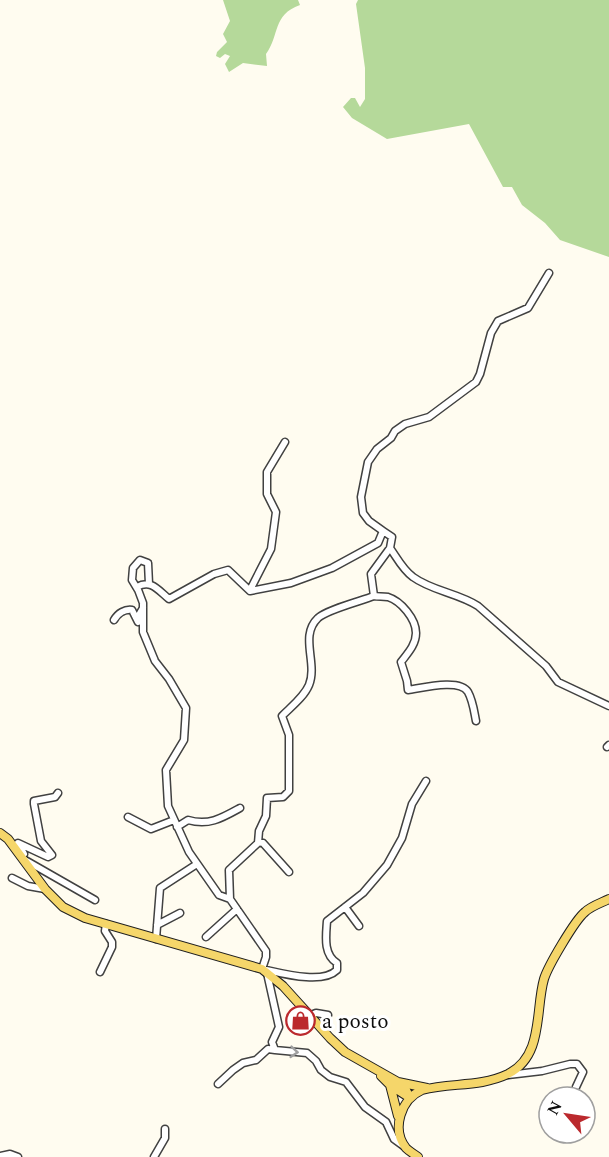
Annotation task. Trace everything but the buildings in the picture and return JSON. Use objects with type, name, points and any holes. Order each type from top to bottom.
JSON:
[{"type":"main road","points":[[0,833],[8,839],[45,889],[63,907],[85,918],[264,971],[283,987],[345,1052],[377,1072],[399,1082],[427,1088]]},
{"type":"main road","points":[[418,1157],[406,1148],[399,1129],[402,1109],[410,1098],[418,1091],[427,1088],[480,1083],[519,1067],[533,1043],[544,979],[584,912],[609,899]]},
{"type":"main road","points":[[377,1072],[390,1085],[410,1098]]},
{"type":"main road","points":[[399,1082],[410,1098]]},
{"type":"main road","points":[[390,1085],[399,1121]]},
{"type":"street","points":[[374,596],[371,574],[390,548],[392,537],[369,521],[363,513],[361,497],[368,462],[377,449],[391,438],[395,430],[405,424],[429,417],[476,382],[491,333],[498,321],[528,308],[549,273]]},
{"type":"street","points":[[250,590],[271,549],[276,512],[267,494],[267,472],[285,442]]},
{"type":"street","points":[[138,590],[137,587],[144,583],[149,584],[169,599],[214,574],[228,570],[250,590],[261,590],[291,583],[332,568],[378,543],[384,531]]},
{"type":"street","points":[[390,548],[402,566],[414,578],[432,587],[465,598],[478,606],[546,666],[558,682],[609,706]]},
{"type":"street","points":[[149,584],[148,562],[140,560],[134,568],[132,580],[143,607],[143,632],[155,661],[186,708],[184,740],[166,770],[168,806],[189,852],[219,895],[230,899]]},
{"type":"street","points":[[275,1050],[272,1042],[279,1027],[264,971],[266,949],[230,899],[230,868],[258,842],[259,831],[266,816],[267,798],[283,797],[289,791],[289,735],[282,716],[303,695],[310,683],[312,670],[309,638],[317,619],[327,613],[374,596],[394,600],[403,606],[414,626],[414,641],[401,662],[408,690],[449,684],[463,687],[468,690],[476,721]]},
{"type":"street","points":[[114,620],[121,612],[132,610],[138,622],[143,607]]},
{"type":"street","points":[[264,971],[316,977],[333,974],[337,970],[337,963],[331,960],[325,941],[327,921],[363,893],[387,865],[402,838],[412,804],[426,781]]},
{"type":"street","points":[[58,793],[55,797],[34,801],[40,841],[52,855],[48,857],[18,843],[24,859],[94,900]]},
{"type":"street","points":[[128,818],[151,828],[188,820],[204,824],[211,823],[240,808]]},
{"type":"street","points":[[258,842],[263,843],[289,872]]},
{"type":"street","points":[[156,939],[160,888],[197,864]]},
{"type":"street","points":[[12,878],[28,886],[45,889]]},
{"type":"street","points":[[345,907],[359,926]]},
{"type":"street","points":[[206,937],[237,909]]},
{"type":"street","points":[[157,925],[180,913]]},
{"type":"street","points":[[100,972],[112,946],[105,931],[106,924]]},
{"type":"street","points":[[309,1016],[316,1013],[328,1015]]},
{"type":"street","points":[[218,1084],[243,1064],[256,1059],[268,1049],[307,1053],[330,1077],[346,1082],[365,1107],[386,1122],[394,1139],[406,1148]]},
{"type":"street","points":[[504,1075],[578,1064],[583,1072],[577,1085]]},
{"type":"street","points":[[154,1157],[165,1138],[165,1129]]},
{"type":"street","points":[[0,1156],[10,1154],[18,1157]]},
{"type":"green space","points":[[223,0],[298,0],[300,5],[285,14],[278,26],[266,54],[267,66],[243,63],[229,72],[225,64],[230,56],[225,54],[220,58],[216,56],[227,42],[223,34],[230,21]]},
{"type":"green space","points":[[358,0],[609,0],[609,257],[560,240],[545,223],[522,205],[512,187],[503,187],[469,124],[387,139],[352,118],[343,107],[351,98],[355,98],[360,107],[365,99],[365,68],[356,4]]},
{"type":"place","name":"a posto","points":[[301,1021]]}]
